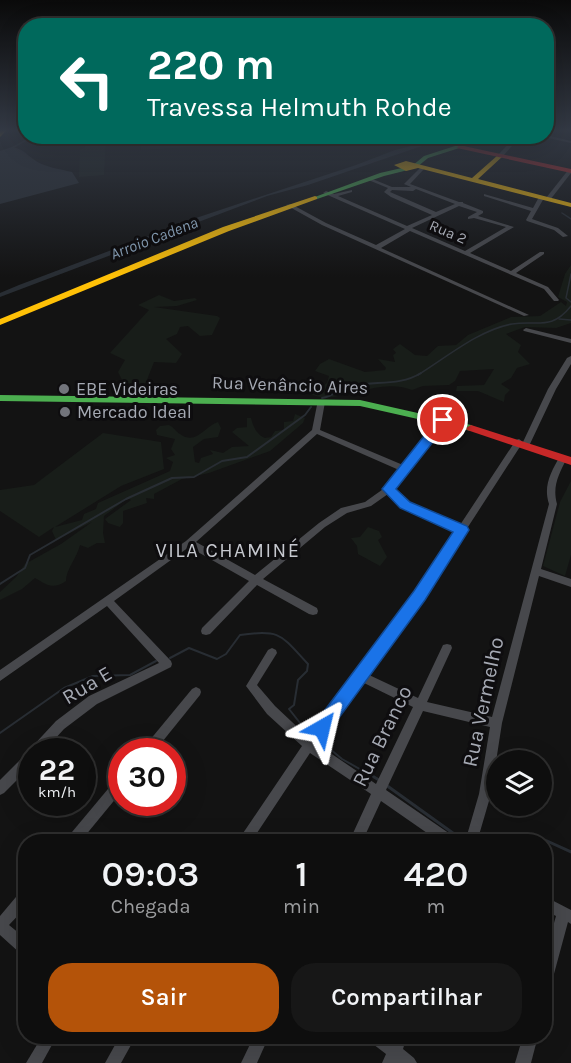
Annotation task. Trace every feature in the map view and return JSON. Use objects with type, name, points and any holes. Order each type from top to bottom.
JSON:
[{"type":"main road","points":[[0,322],[289,206],[330,195],[368,179]]},
{"type":"main road","points":[[0,314],[219,226],[369,179]]},
{"type":"main road","points":[[462,179],[571,205]]},
{"type":"main road","name":"Rua Venâncio Aires","points":[[0,398],[360,403],[443,420],[523,443],[567,459]]},
{"type":"street","points":[[368,179],[391,188],[419,189]]},
{"type":"street","points":[[407,179],[406,184],[461,203],[481,213],[472,217],[511,227],[466,254]]},
{"type":"street","points":[[563,179],[534,210],[529,220],[553,228],[565,236]]},
{"type":"street","points":[[391,188],[387,192],[393,196],[435,214]]},
{"type":"street","points":[[330,195],[350,191]]},
{"type":"street","name":"Rua 2","points":[[330,195],[546,288],[556,300]]},
{"type":"street","points":[[486,195],[534,210]]},
{"type":"street","points":[[376,248],[435,214],[461,203]]},
{"type":"street","points":[[289,206],[376,248],[526,315]]},
{"type":"street","points":[[511,273],[542,253]]},
{"type":"street","points":[[526,330],[571,341]]},
{"type":"street","points":[[248,834],[309,745],[419,595],[523,443],[571,358]]},
{"type":"street","points":[[0,676],[189,543],[316,431],[321,402]]},
{"type":"street","points":[[206,631],[256,580],[322,525],[344,510],[368,504],[389,489],[443,420]]},
{"type":"street","points":[[316,431],[405,469]]},
{"type":"street","name":"Rua Vermelho","points":[[473,834],[485,794],[496,723],[553,504],[549,494],[550,484],[567,459]]},
{"type":"street","points":[[389,489],[405,505],[462,530]]},
{"type":"street","points":[[189,543],[313,611]]},
{"type":"street","points":[[536,571],[571,583]]},
{"type":"street","name":"Rua E","points":[[48,738],[60,724],[93,700],[167,664],[108,601]]},
{"type":"street","name":"Rua Branco","points":[[359,834],[447,648]]},
{"type":"street","points":[[272,653],[251,686],[271,710],[309,745],[440,834]]},
{"type":"street","points":[[360,675],[420,705],[496,723]]},
{"type":"street","points":[[159,738],[196,693]]},
{"type":"street","points":[[0,789],[18,770]]},
{"type":"street","points":[[78,834],[108,798]]},
{"type":"street","points":[[18,905],[0,926],[18,942]]},
{"type":"street","points":[[552,907],[567,915],[552,960]]},
{"type":"street","points":[[34,1063],[45,1044]]},
{"type":"street","points":[[112,1063],[122,1044]]},
{"type":"street","points":[[249,1063],[258,1044]]},
{"type":"street","points":[[381,1044],[392,1057],[409,1063]]},
{"type":"street","points":[[524,1063],[529,1044]]},
{"type":"shaded area","points":[[571,265],[571,323],[556,328],[525,327],[506,334],[521,345],[518,352],[530,364],[517,368],[511,378],[501,384],[510,390],[505,395],[504,402],[478,391],[456,391],[457,386],[484,385],[494,369],[460,371],[455,381],[449,385],[423,386],[412,390],[383,387],[329,397],[316,396],[302,389],[310,387],[319,389],[327,383],[329,376],[315,371],[320,364],[329,359],[365,372],[385,370],[386,368],[378,359],[395,362],[393,355],[396,353],[393,349],[400,344],[415,355],[427,356],[438,346],[456,345],[468,335],[511,317],[540,316],[561,302],[566,306],[567,302],[558,297],[565,274]]},
{"type":"shaded area","points":[[159,295],[174,301],[195,298],[197,300],[177,306],[154,307],[220,318],[212,335],[200,336],[188,326],[180,327],[177,334],[166,339],[182,354],[176,363],[154,362],[143,390],[137,387],[129,390],[129,383],[124,386],[120,384],[122,380],[118,372],[125,360],[110,353],[149,310],[138,305]]},
{"type":"shaded area","points":[[295,414],[305,418],[303,423],[270,451],[209,473],[182,479],[154,494],[154,499],[146,498],[147,503],[123,511],[123,523],[120,527],[108,523],[105,519],[131,500],[128,498],[104,516],[105,543],[97,543],[88,548],[80,545],[66,581],[54,586],[35,578],[22,589],[0,600],[0,592],[16,577],[25,564],[61,544],[92,522],[56,540],[52,531],[54,527],[39,537],[0,511],[0,490],[34,485],[103,433],[161,442],[164,469],[121,486],[55,527],[82,520],[84,514],[96,509],[98,503],[170,471],[173,462],[166,458],[175,455],[171,449],[175,439],[157,435],[156,430],[160,426],[169,425],[180,434],[191,438],[218,422],[221,428],[218,437],[204,439],[193,447],[195,462],[199,463],[201,458],[213,454],[210,450],[223,453],[232,447],[249,446],[232,432],[237,428],[247,427],[247,418],[251,418],[255,430],[265,438],[271,437],[275,431],[284,430],[284,422],[293,421]]},
{"type":"shaded area","points":[[571,481],[571,555],[565,576],[543,566],[560,502]]},
{"type":"shaded area","points":[[368,527],[379,531],[382,537],[378,540],[387,557],[380,566],[358,554],[357,546],[351,538],[360,537]]},
{"type":"water","points":[[0,179],[76,179],[79,183],[0,204]]},
{"type":"water","name":"Arroio Cadena","points":[[315,179],[327,179],[267,196],[0,297],[0,293],[19,285],[199,217]]},
{"type":"waterway","points":[[562,213],[571,219]]},
{"type":"waterway","points":[[571,274],[566,298],[571,302]]},
{"type":"waterway","points":[[418,375],[487,332],[512,324],[550,322],[564,314],[571,306]]},
{"type":"waterway","points":[[559,319],[571,320]]},
{"type":"waterway","points":[[322,398],[347,387],[395,382],[421,373]]},
{"type":"waterway","points":[[0,584],[25,568],[30,555],[126,499],[172,478],[194,477],[222,461],[247,457],[305,415],[311,407]]},
{"type":"waterway","points":[[170,658],[189,648],[217,659],[226,654],[240,635],[264,633],[279,636],[292,646],[308,664],[307,671],[298,680],[294,705],[289,709],[304,728]]},
{"type":"waterway","points":[[0,733],[64,688],[93,676],[130,675],[156,661]]},
{"type":"waterway","points":[[324,744],[342,759],[372,776]]},
{"type":"waterway","points":[[369,774],[379,780]]},
{"type":"waterway","points":[[386,785],[454,834]]},
{"type":"waterway","points":[[552,843],[571,852]]},
{"type":"traffic: fast","points":[[315,198],[369,179]]},
{"type":"traffic: fast","points":[[0,398],[360,403],[471,428]]},
{"type":"traffic: slow","points":[[467,179],[571,205]]},
{"type":"traffic: slow","points":[[0,322],[226,229],[315,198]]},
{"type":"traffic: jam","points":[[471,428],[571,461]]},
{"type":"place","name":"EBE Videiras","points":[[64,389]]},
{"type":"place","name":"Mercado Ideal","points":[[65,412]]},
{"type":"district","name":"VILA CHAMINÉ","points":[[228,550]]},
{"type":"route","points":[[322,728],[419,595],[462,530],[405,505],[389,489],[443,420]]}]
